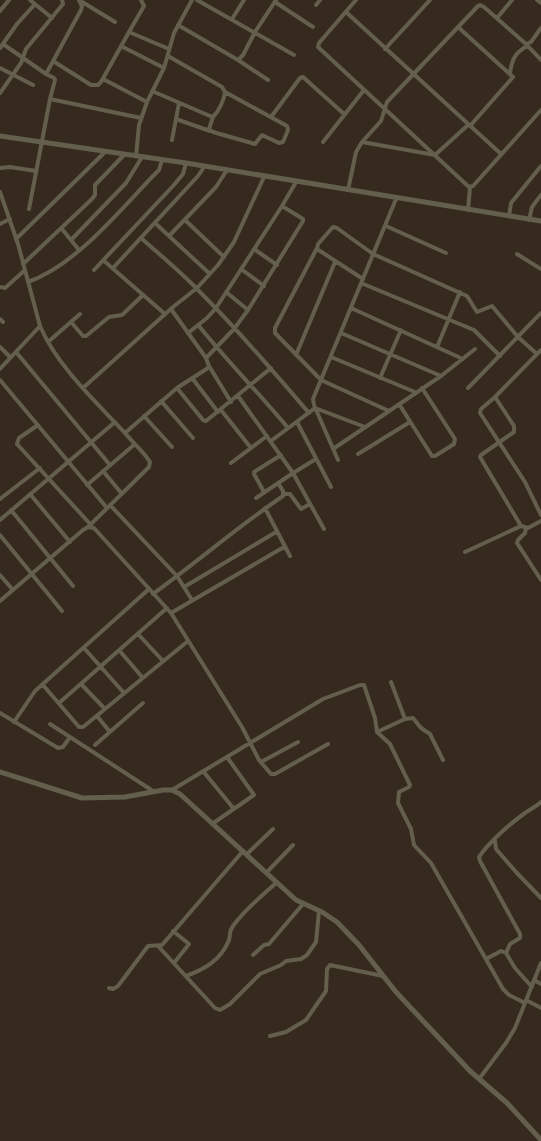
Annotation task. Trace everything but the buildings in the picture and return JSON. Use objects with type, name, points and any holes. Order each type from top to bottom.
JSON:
[{"type":"street","points":[[0,11],[9,0]]},
{"type":"street","points":[[30,0],[52,18]]},
{"type":"street","points":[[0,93],[23,59],[26,49],[63,4],[62,0]]},
{"type":"street","points":[[46,74],[81,10],[82,6],[79,0],[115,22]]},
{"type":"street","points":[[53,60],[91,85],[98,85],[144,6],[141,0]]},
{"type":"street","points":[[71,240],[126,183],[139,157],[141,118],[164,68],[178,25],[192,0]]},
{"type":"street","points":[[198,0],[294,55]]},
{"type":"street","points":[[206,5],[209,0]]},
{"type":"street","points":[[232,19],[244,0]]},
{"type":"street","points":[[316,5],[320,0]]},
{"type":"street","points":[[356,0],[319,43],[318,47],[470,188]]},
{"type":"street","points":[[385,48],[430,0]]},
{"type":"street","points":[[475,0],[527,45],[541,60]]},
{"type":"street","points":[[497,18],[512,0]]},
{"type":"street","points":[[537,0],[541,3]]},
{"type":"street","points":[[238,60],[276,1],[313,27]]},
{"type":"street","points":[[29,209],[55,80],[2,46],[35,4]]},
{"type":"street","points":[[348,191],[354,159],[362,142],[381,122],[387,102],[480,5]]},
{"type":"street","points":[[346,12],[501,154]]},
{"type":"street","points":[[178,25],[268,80]]},
{"type":"street","points":[[435,155],[469,125],[512,78],[510,73],[458,27]]},
{"type":"street","points":[[510,73],[514,55],[531,42],[541,28]]},
{"type":"street","points":[[129,32],[169,49]]},
{"type":"street","points":[[121,46],[164,68]]},
{"type":"street","points":[[168,56],[222,87],[225,92],[288,127],[281,143],[262,135],[258,143],[252,143],[176,119]]},
{"type":"street","points":[[0,68],[33,85]]},
{"type":"street","points":[[271,117],[302,77],[344,114]]},
{"type":"street","points":[[103,79],[147,102]]},
{"type":"street","points":[[323,142],[364,90]]},
{"type":"street","points":[[152,91],[213,116]]},
{"type":"street","points":[[210,131],[213,116],[225,92]]},
{"type":"street","points":[[50,99],[141,118]]},
{"type":"street","points":[[172,140],[179,103]]},
{"type":"street","points":[[468,210],[470,188],[541,110]]},
{"type":"street","points":[[0,136],[227,170],[541,222]]},
{"type":"street","points":[[362,142],[435,155]]},
{"type":"street","points":[[16,239],[105,152]]},
{"type":"street","points":[[23,264],[92,199],[95,194],[95,185],[124,155]]},
{"type":"street","points":[[28,282],[48,274],[79,250],[159,170],[162,160]]},
{"type":"street","points":[[94,270],[173,186],[183,174],[186,164]]},
{"type":"street","points":[[509,216],[510,204],[541,166]]},
{"type":"street","points":[[0,168],[14,167],[36,171]]},
{"type":"street","points":[[113,268],[198,176],[204,167]]},
{"type":"street","points":[[170,236],[216,186],[227,170]]},
{"type":"street","points":[[83,388],[165,314],[197,288],[210,274],[224,257],[243,223],[264,177]]},
{"type":"street","points":[[188,333],[199,326],[216,308],[296,182]]},
{"type":"street","points":[[0,192],[16,239],[40,326],[48,342],[83,388],[135,444],[148,459],[150,465],[89,526],[0,600]]},
{"type":"street","points":[[529,220],[534,204],[541,195]]},
{"type":"street","points":[[338,460],[315,408],[313,399],[396,199]]},
{"type":"street","points":[[206,358],[234,329],[248,310],[303,221],[303,219],[282,206]]},
{"type":"street","points":[[0,224],[10,219]]},
{"type":"street","points":[[185,220],[224,257]]},
{"type":"street","points":[[155,223],[210,274]]},
{"type":"street","points":[[386,226],[446,253]]},
{"type":"street","points":[[389,411],[321,380],[276,335],[275,330],[317,247],[331,229],[335,227],[373,254],[469,297],[477,312],[492,306],[518,337],[540,351],[481,409],[480,413],[525,482],[541,514]]},
{"type":"street","points":[[62,229],[79,250]]},
{"type":"street","points":[[141,238],[197,288],[271,368],[309,413]]},
{"type":"street","points":[[317,247],[319,251],[362,281],[478,332],[500,356]]},
{"type":"street","points":[[254,249],[277,265]]},
{"type":"street","points":[[517,254],[541,268]]},
{"type":"street","points":[[103,260],[165,314]]},
{"type":"street","points":[[296,355],[335,262]]},
{"type":"street","points":[[241,269],[264,286]]},
{"type":"street","points":[[0,287],[2,289],[5,288],[25,270]]},
{"type":"street","points":[[226,292],[248,310]]},
{"type":"street","points":[[437,347],[460,292]]},
{"type":"street","points":[[71,322],[82,335],[86,336],[109,317],[122,315],[143,295]]},
{"type":"street","points":[[351,308],[463,359]]},
{"type":"street","points":[[171,309],[206,358],[231,402]]},
{"type":"street","points":[[468,388],[541,313]]},
{"type":"street","points":[[48,342],[80,314]]},
{"type":"street","points":[[0,369],[40,326]]},
{"type":"street","points":[[199,326],[288,428]]},
{"type":"street","points":[[380,378],[401,330]]},
{"type":"street","points":[[341,333],[441,376]]},
{"type":"street","points":[[0,347],[10,357]]},
{"type":"street","points":[[333,449],[441,376],[475,349]]},
{"type":"street","points":[[16,352],[110,465]]},
{"type":"street","points":[[331,357],[415,392]]},
{"type":"street","points":[[125,433],[177,388],[209,366]]},
{"type":"street","points":[[177,388],[203,420],[208,420],[271,368]]},
{"type":"street","points":[[192,378],[251,448]]},
{"type":"street","points":[[0,380],[87,484],[177,576],[192,600]]},
{"type":"street","points":[[399,404],[432,456],[455,443],[455,440],[422,388]]},
{"type":"street","points":[[238,396],[293,473],[324,529]]},
{"type":"street","points":[[495,397],[515,429],[514,432],[480,457],[523,527],[525,534],[518,540],[517,544],[541,580]]},
{"type":"street","points":[[161,401],[193,438]]},
{"type":"street","points":[[271,440],[315,408]]},
{"type":"street","points":[[315,408],[365,427]]},
{"type":"street","points":[[144,416],[172,447]]},
{"type":"street","points":[[0,520],[115,422]]},
{"type":"street","points":[[297,422],[330,487]]},
{"type":"street","points":[[358,454],[410,422]]},
{"type":"street","points":[[38,424],[19,438],[17,442],[89,526],[94,528],[171,613],[261,762],[271,774],[275,774],[328,744]]},
{"type":"street","points":[[230,463],[267,436]]},
{"type":"street","points":[[87,484],[135,444]]},
{"type":"street","points":[[264,492],[254,472],[281,455]]},
{"type":"street","points":[[256,498],[316,459]]},
{"type":"street","points":[[0,499],[40,468]]},
{"type":"street","points":[[103,471],[122,494]]},
{"type":"street","points":[[278,483],[284,494]]},
{"type":"street","points":[[30,494],[70,542]]},
{"type":"street","points":[[153,594],[284,494],[290,494],[301,509],[310,504]]},
{"type":"street","points":[[265,508],[290,556]]},
{"type":"street","points":[[11,510],[73,586]]},
{"type":"street","points":[[465,552],[541,521]]},
{"type":"street","points":[[184,587],[276,532]]},
{"type":"street","points":[[0,536],[62,611]]},
{"type":"street","points":[[171,613],[284,547]]},
{"type":"street","points":[[0,575],[12,590]]},
{"type":"street","points":[[14,722],[30,698],[43,685],[149,589]]},
{"type":"street","points":[[59,703],[166,608]]},
{"type":"street","points":[[138,634],[163,661]]},
{"type":"street","points":[[43,685],[80,727],[84,727],[142,677],[188,641]]},
{"type":"street","points":[[84,648],[124,693]]},
{"type":"street","points":[[119,650],[142,677]]},
{"type":"street","points":[[391,682],[405,719]]},
{"type":"street","points":[[81,684],[105,709]]},
{"type":"street","points":[[0,772],[82,798],[125,797],[153,791],[172,790],[321,700],[364,685],[377,732],[390,744],[410,785],[399,792],[398,797],[399,806],[412,832],[414,845],[432,863],[505,992],[541,1008]]},
{"type":"street","points":[[95,745],[144,703]]},
{"type":"street","points":[[0,713],[58,748],[63,747],[70,737]]},
{"type":"street","points":[[97,716],[110,732]]},
{"type":"street","points":[[377,732],[405,719],[413,718],[422,729],[428,732],[443,760]]},
{"type":"street","points":[[50,724],[153,791]]},
{"type":"street","points":[[261,762],[298,742]]},
{"type":"street","points":[[212,824],[254,794],[227,757]]},
{"type":"street","points":[[203,771],[234,809]]},
{"type":"street","points":[[172,790],[180,794],[290,894],[303,904],[337,922],[396,992],[479,1079],[507,1103],[541,1140]]},
{"type":"street","points":[[506,953],[510,944],[520,938],[520,934],[479,860],[480,855],[495,838],[525,812],[541,802]]},
{"type":"street","points":[[109,988],[113,989],[118,986],[148,946],[162,945],[245,852],[274,828]]},
{"type":"street","points":[[495,838],[494,844],[496,849],[541,898]]},
{"type":"street","points":[[267,872],[293,845]]},
{"type":"street","points":[[186,976],[213,963],[230,939],[230,931],[238,920],[277,882]]},
{"type":"street","points":[[253,955],[264,945],[269,944],[303,904]]},
{"type":"street","points":[[158,946],[215,1008],[218,1010],[223,1009],[260,974],[287,961],[301,959],[307,955],[316,942],[319,911]]},
{"type":"street","points":[[173,931],[189,944],[174,963]]},
{"type":"street","points":[[486,959],[501,952],[506,953]]},
{"type":"street","points":[[506,953],[532,987]]},
{"type":"street","points":[[479,1079],[511,1035],[541,963]]},
{"type":"street","points":[[270,1036],[286,1032],[306,1020],[326,993],[327,969],[330,965],[383,976]]},
{"type":"street","points":[[534,980],[541,984]]}]
